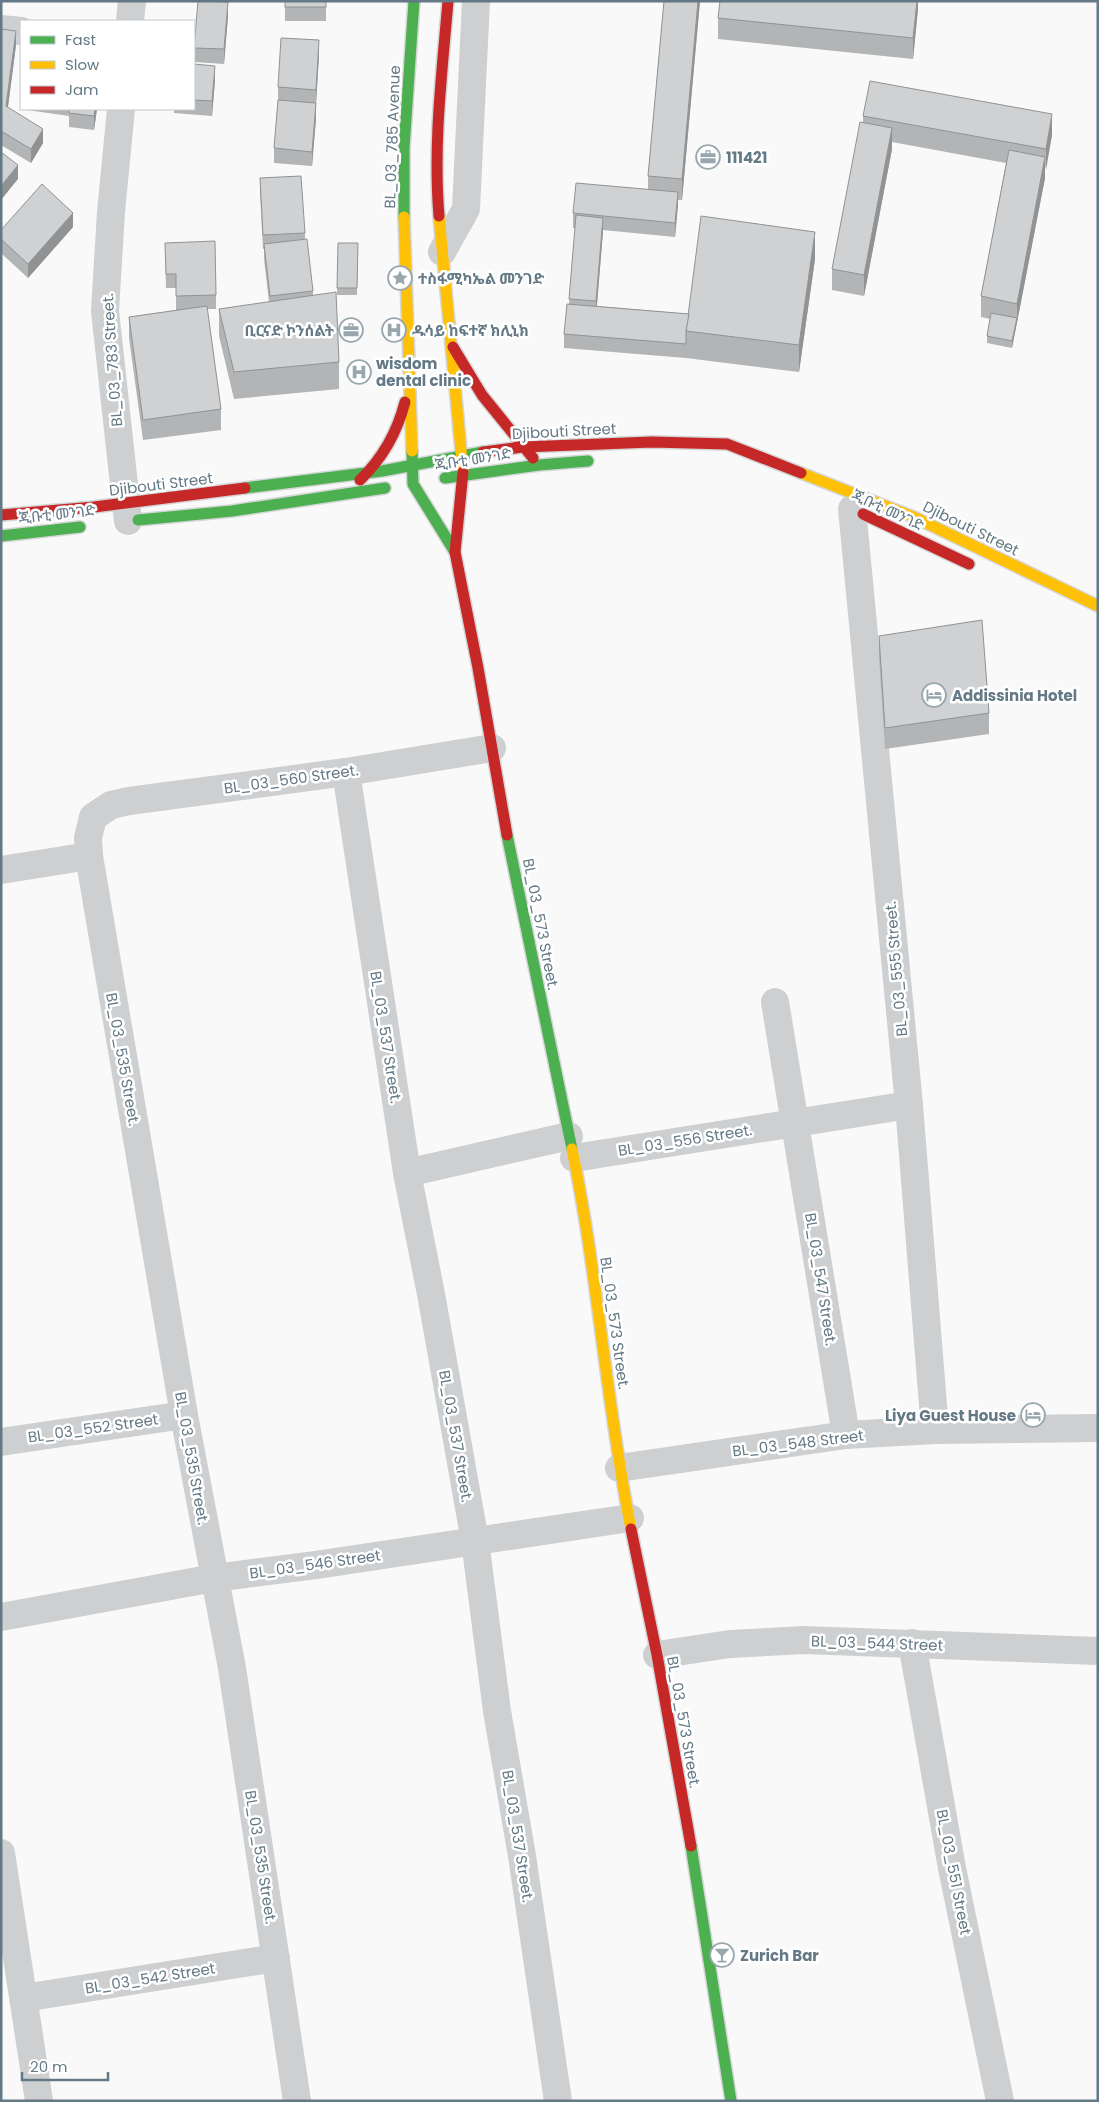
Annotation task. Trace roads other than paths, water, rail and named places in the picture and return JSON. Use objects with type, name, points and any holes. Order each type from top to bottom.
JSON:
[{"type":"main road","name":"BL_03_785 Avenue","points":[[414,1],[403,184],[414,484]]},
{"type":"main road","points":[[448,1],[437,138],[436,182],[449,340],[463,474],[455,552]]},
{"type":"main road","points":[[449,340],[482,395],[523,447],[539,464]]},
{"type":"main road","points":[[340,496],[369,473],[388,447],[402,417],[411,381]]},
{"type":"main road","name":"Djibouti Street","points":[[1,515],[124,516],[461,456],[523,447],[652,442],[727,444],[916,518],[1098,606]]},
{"type":"main road","name":"ጂቡቲ መንገድ","points":[[124,516],[232,511],[340,496],[463,474],[539,464],[596,460]]},
{"type":"main road","points":[[414,484],[455,552]]},
{"type":"main road","name":"ጂቡቲ መንገድ","points":[[848,507],[983,570]]},
{"type":"main road","name":"ጂቡቲ መንገድ","points":[[1,536],[88,526]]},
{"type":"main road","name":"BL_03_573 Street.","points":[[455,552],[509,842],[572,1147],[595,1281],[620,1468],[657,1655],[711,1967],[731,2101]]},
{"type":"street","points":[[130,20],[132,1]]},
{"type":"street","points":[[442,252],[466,209],[476,1]]},
{"type":"street","points":[[1,29],[20,31]]},
{"type":"street","name":"BL_03_783 Street.","points":[[121,110],[111,212],[106,311],[124,516]]},
{"type":"street","name":"BL_03_555 Street.","points":[[848,507],[908,1105],[935,1430]]},
{"type":"street","name":"BL_03_560 Street.","points":[[93,816],[111,805],[128,801],[346,772],[492,748]]},
{"type":"street","name":"BL_03_537 Street.","points":[[346,772],[407,1173],[433,1304],[475,1540],[497,1711],[522,1856],[558,2101]]},
{"type":"street","name":"BL_03_535 Street.","points":[[93,816],[88,838],[89,856],[184,1415],[232,1668],[297,2101]]},
{"type":"street","points":[[1,870],[89,856]]},
{"type":"street","points":[[775,1002],[796,1122]]},
{"type":"street","name":"BL_03_556 Street.","points":[[407,1173],[572,1147],[796,1122],[908,1105]]},
{"type":"street","name":"BL_03_547 Street.","points":[[796,1122],[846,1435]]},
{"type":"street","name":"BL_03_552 Street","points":[[1,1442],[184,1415]]},
{"type":"street","name":"BL_03_548 Street","points":[[620,1468],[846,1435],[935,1430],[1098,1428]]},
{"type":"street","name":"BL_03_546 Street","points":[[1,1617],[214,1578],[316,1565],[630,1518]]},
{"type":"street","name":"BL_03_544 Street","points":[[657,1655],[730,1644],[804,1640],[1098,1651]]},
{"type":"street","name":"BL_03_551 Street","points":[[912,1643],[952,1868],[1000,2101]]},
{"type":"street","points":[[1,1853],[39,2101]]},
{"type":"street","name":"BL_03_542 Street","points":[[24,1998],[276,1958]]},
{"type":"place","name":"111421","points":[[708,157]]},
{"type":"place","name":"ተስፋሚካኤል መንገድ","points":[[400,278]]},
{"type":"place","name":"ቢርናድ ኮንሰልት","points":[[351,330]]},
{"type":"place","name":"ዱሳይ ከፍተኛ ክሊኒክ","points":[[394,330]]},
{"type":"place","name":"wisdom dental clinic","points":[[359,372]]},
{"type":"place","name":"Addissinia Hotel","points":[[934,695]]},
{"type":"place","name":"Liya Guest House","points":[[1033,1415]]},
{"type":"place","name":"Zurich Bar","points":[[722,1955]]}]
